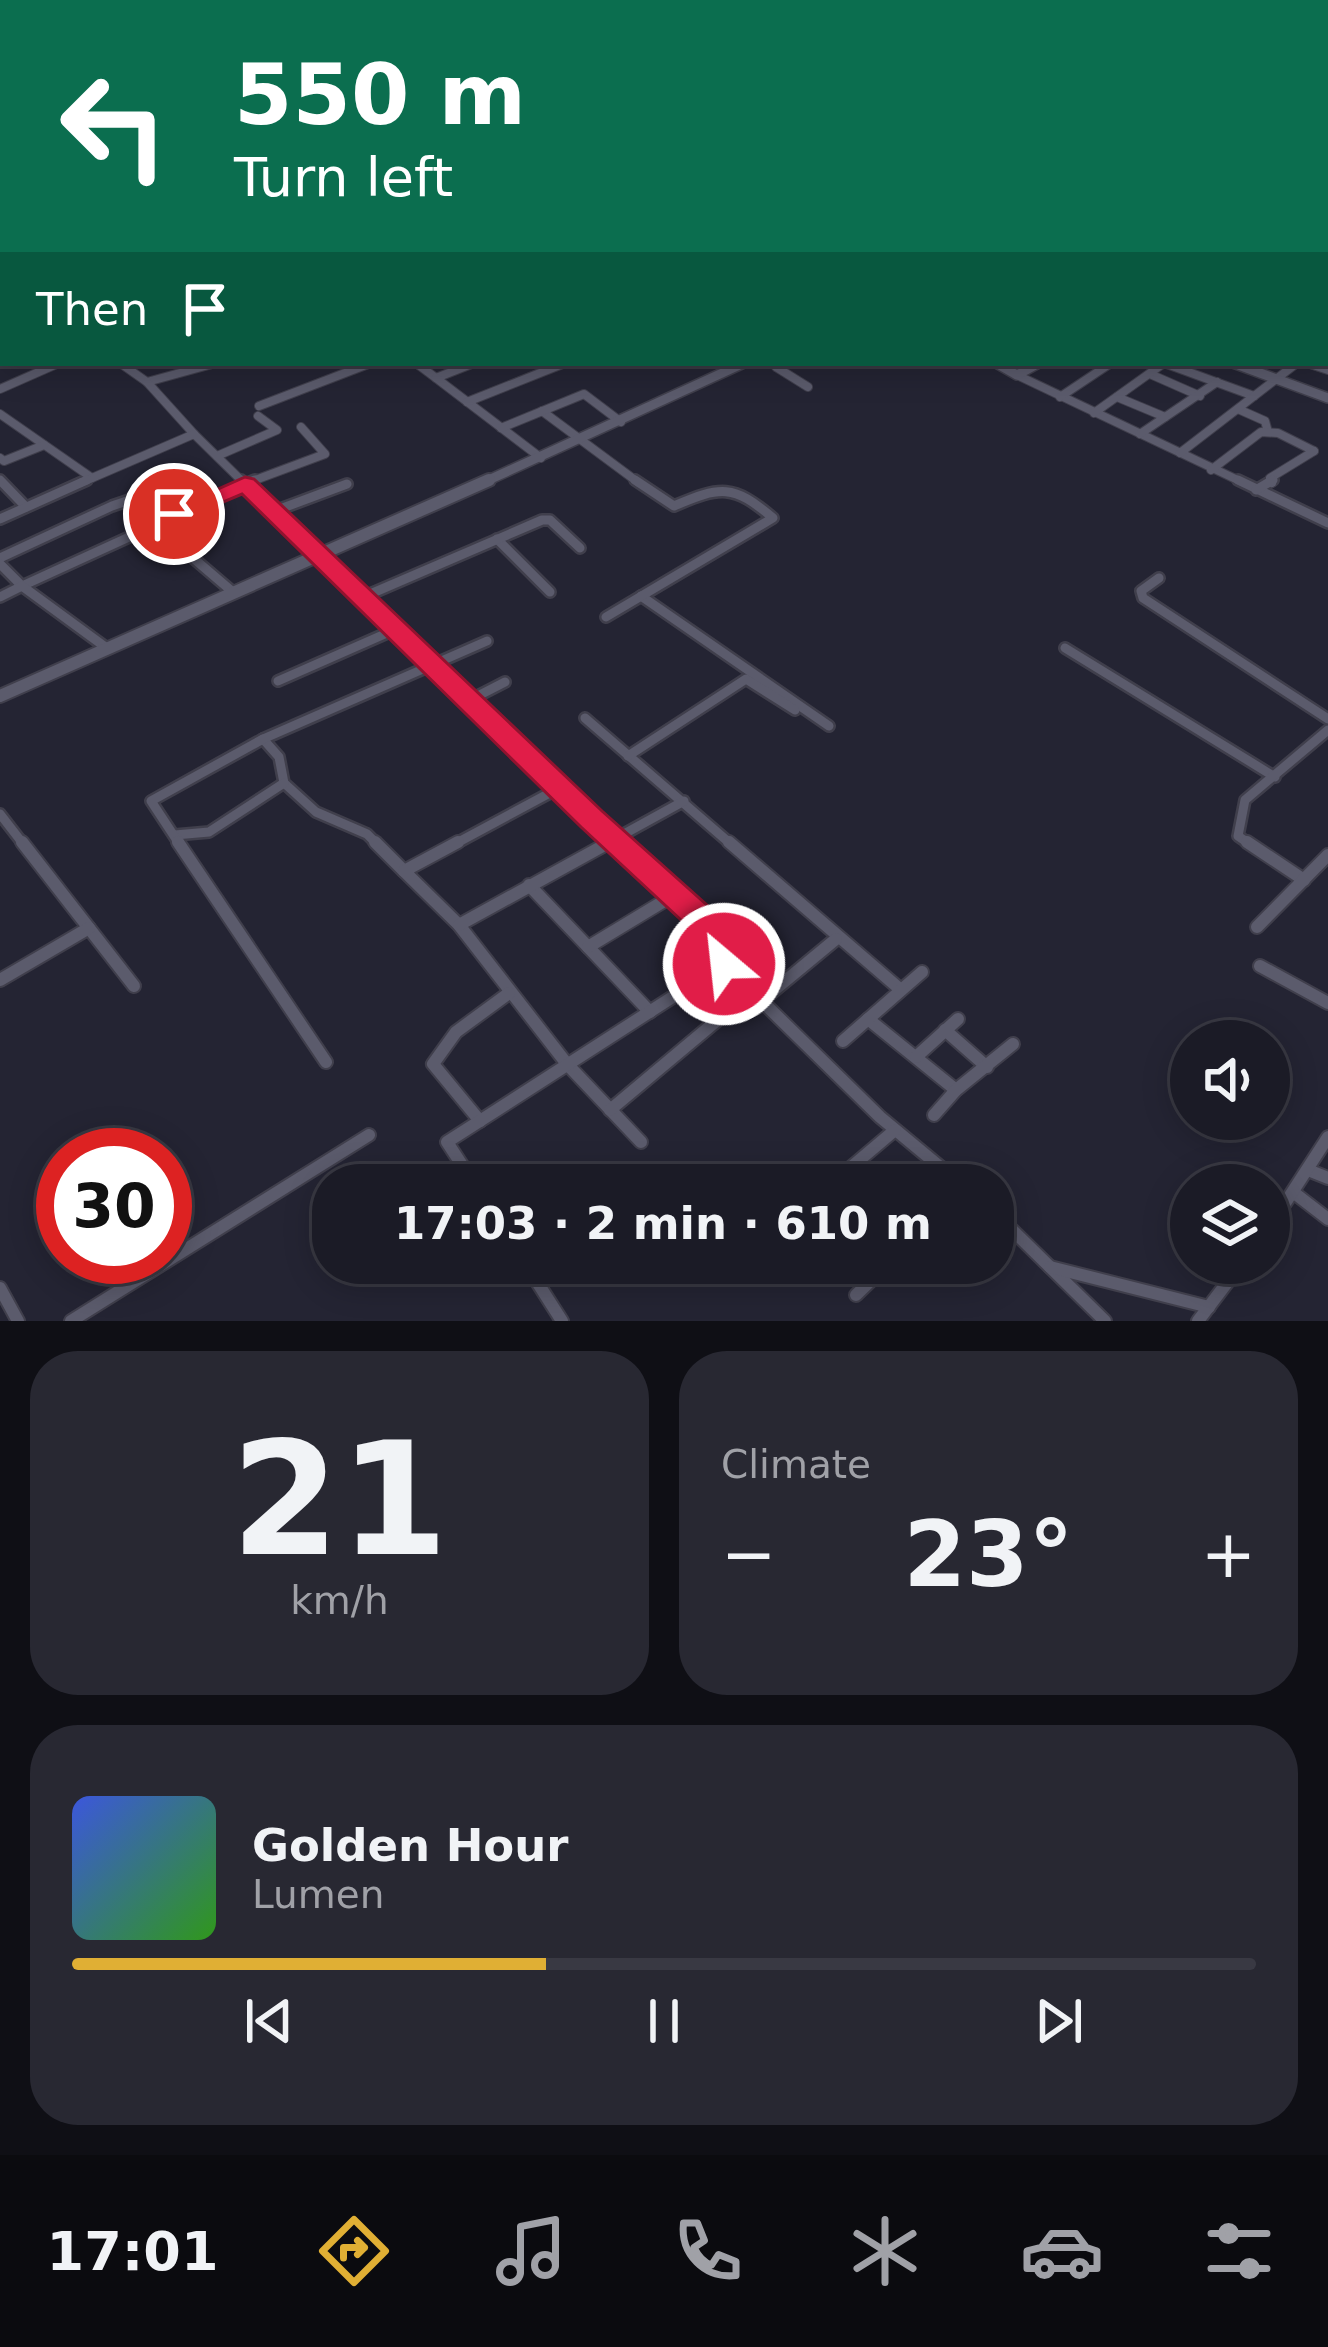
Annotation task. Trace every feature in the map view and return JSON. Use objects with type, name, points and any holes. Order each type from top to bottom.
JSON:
[{"type":"street","points":[[0,389],[52,366]]},
{"type":"street","points":[[124,366],[147,382],[272,512],[323,555],[468,701],[726,942],[724,964]]},
{"type":"street","points":[[147,382],[205,366]]},
{"type":"street","points":[[347,366],[353,370]]},
{"type":"street","points":[[217,456],[277,430],[259,411],[363,366]]},
{"type":"street","points":[[420,366],[541,458]]},
{"type":"street","points":[[436,378],[466,366]]},
{"type":"street","points":[[467,402],[557,366]]},
{"type":"street","points":[[0,696],[541,458],[738,366]]},
{"type":"street","points":[[1001,366],[1328,523]]},
{"type":"street","points":[[1017,375],[1034,366]]},
{"type":"street","points":[[1060,397],[1106,366]]},
{"type":"street","points":[[1094,413],[1160,366]]},
{"type":"street","points":[[1172,366],[1254,396]]},
{"type":"street","points":[[1241,366],[1328,398]]},
{"type":"street","points":[[1180,453],[1293,366]]},
{"type":"street","points":[[776,367],[808,387]]},
{"type":"street","points":[[1150,374],[1200,395]]},
{"type":"street","points":[[1140,434],[1217,382]]},
{"type":"street","points":[[501,428],[584,394],[621,422]]},
{"type":"street","points":[[1117,397],[1165,417]]},
{"type":"street","points":[[1238,409],[1265,421],[1268,432]]},
{"type":"street","points":[[542,411],[667,504],[674,506],[719,487],[737,488],[773,518],[606,617]]},
{"type":"street","points":[[0,414],[92,478]]},
{"type":"street","points":[[0,426],[11,422]]},
{"type":"street","points":[[0,597],[174,514],[326,454],[302,428]]},
{"type":"street","points":[[1211,470],[1261,432],[1314,451],[1270,478],[1275,482],[1272,485],[1256,490]]},
{"type":"street","points":[[0,519],[194,434]]},
{"type":"street","points":[[0,458],[4,461],[44,445]]},
{"type":"street","points":[[0,480],[26,507]]},
{"type":"street","points":[[272,512],[346,484]]},
{"type":"street","points":[[108,649],[22,586],[0,561],[112,506],[168,488],[176,488],[194,506]]},
{"type":"street","points":[[174,514],[165,534],[234,593]]},
{"type":"street","points":[[361,598],[547,519],[580,548]]},
{"type":"street","points":[[497,539],[550,592]]},
{"type":"street","points":[[1159,578],[1142,591],[1143,598],[1328,719]]},
{"type":"street","points":[[641,596],[829,726]]},
{"type":"street","points":[[278,681],[394,630]]},
{"type":"street","points":[[326,1063],[151,801],[263,739],[488,641]]},
{"type":"street","points":[[1065,648],[1275,777]]},
{"type":"street","points":[[628,756],[746,680],[808,718]]},
{"type":"street","points":[[468,701],[506,682]]},
{"type":"street","points":[[585,718],[836,939],[901,990]]},
{"type":"street","points":[[1304,880],[1238,836],[1245,800],[1328,730]]},
{"type":"street","points":[[263,739],[279,757],[284,783],[316,812],[367,834],[459,925],[567,1064],[641,1142]]},
{"type":"street","points":[[176,835],[209,832],[284,783]]},
{"type":"street","points":[[404,871],[559,788]]},
{"type":"street","points":[[459,925],[684,801]]},
{"type":"street","points":[[0,814],[134,986]]},
{"type":"street","points":[[1257,927],[1328,855]]},
{"type":"street","points":[[529,885],[650,1012]]},
{"type":"street","points":[[588,947],[674,895]]},
{"type":"street","points":[[0,980],[89,928]]},
{"type":"street","points":[[610,1110],[836,939]]},
{"type":"street","points":[[724,964],[895,1130],[936,1164]]},
{"type":"street","points":[[461,1164],[447,1142],[724,964]]},
{"type":"street","points":[[1261,966],[1328,1004]]},
{"type":"street","points":[[843,1041],[922,971]]},
{"type":"street","points":[[480,1120],[433,1064],[443,1043],[509,993]]},
{"type":"street","points":[[868,1019],[956,1090]]},
{"type":"street","points":[[916,1058],[958,1019]]},
{"type":"street","points":[[945,1030],[987,1066]]},
{"type":"street","points":[[934,1115],[956,1090],[1013,1044]]},
{"type":"street","points":[[855,1164],[895,1130]]},
{"type":"street","points":[[71,1321],[369,1135]]},
{"type":"street","points":[[1290,1196],[1328,1137]]},
{"type":"street","points":[[1308,1170],[1328,1178]]},
{"type":"street","points":[[1293,1192],[1328,1219]]},
{"type":"street","points":[[1014,1231],[1105,1321]]},
{"type":"street","points":[[1051,1267],[1209,1307]]},
{"type":"street","points":[[538,1284],[562,1321]]},
{"type":"street","points":[[856,1294],[867,1284]]},
{"type":"street","points":[[1198,1321],[1226,1284]]},
{"type":"street","points":[[2,1293],[18,1321]]},
{"type":"route","points":[[174,514],[245,484],[726,942],[724,964]]}]
